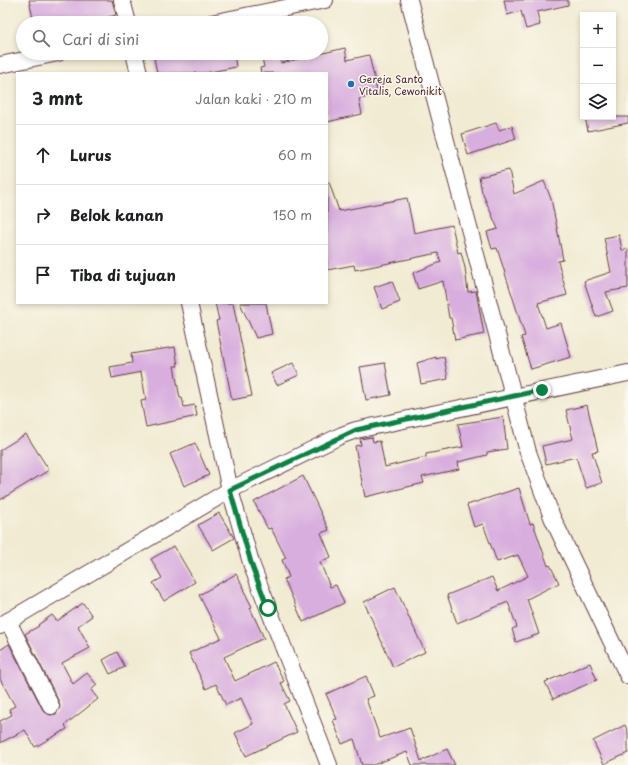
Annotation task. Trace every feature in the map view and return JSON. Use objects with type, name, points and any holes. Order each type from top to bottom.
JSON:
[{"type":"street","points":[[122,0],[126,16]]},
{"type":"street","points":[[236,16],[271,6],[325,0]]},
{"type":"street","points":[[409,0],[528,452],[552,517],[628,676]]},
{"type":"street","points":[[0,65],[24,60]]},
{"type":"street","points":[[135,60],[138,72]]},
{"type":"street","points":[[189,304],[230,490],[252,566],[329,765]]},
{"type":"street","points":[[51,706],[4,623],[230,490],[356,430],[514,396],[628,374]]},
{"type":"building","points":[[29,0],[112,0],[116,15],[112,16],[32,16]]},
{"type":"building","points":[[504,0],[568,0],[568,5],[537,12],[540,25],[526,29],[521,11],[507,15]]},
{"type":"building","name":"Gereja Santo Vitalis, Cewonikit","points":[[345,48],[347,60],[369,55],[378,95],[359,99],[362,114],[328,122],[328,72],[261,72],[260,68],[264,67],[262,60],[280,60],[281,63],[294,60],[328,60],[328,52]]},
{"type":"building","points":[[154,60],[235,60],[236,67],[210,72],[157,72]]},
{"type":"building","points":[[616,117],[628,117],[628,123],[588,131],[586,120],[616,120]]},
{"type":"building","points":[[496,123],[499,130],[512,126],[516,139],[468,155],[462,134]]},
{"type":"building","points":[[509,170],[514,194],[544,181],[551,199],[558,233],[563,260],[558,261],[567,295],[538,303],[546,328],[561,323],[571,357],[531,369],[521,337],[525,336],[497,248],[492,249],[487,232],[498,229],[482,192],[479,177]]},
{"type":"building","points":[[328,182],[339,211],[407,198],[414,233],[452,225],[458,253],[461,252],[465,268],[468,292],[476,291],[484,334],[455,340],[451,318],[449,318],[443,281],[418,289],[413,273],[441,262],[438,253],[355,270],[354,265],[328,270]]},
{"type":"building","points":[[619,235],[622,250],[628,249],[628,288],[606,292],[613,311],[596,317],[584,281],[611,272],[604,238]]},
{"type":"building","points":[[392,281],[400,302],[382,309],[374,287]]},
{"type":"building","points":[[215,304],[233,304],[252,396],[232,400],[216,321],[219,320]]},
{"type":"building","points":[[240,304],[266,304],[272,334],[256,338]]},
{"type":"building","points":[[175,347],[178,366],[174,366],[180,398],[182,398],[184,407],[195,405],[197,416],[146,427],[141,401],[146,400],[141,372],[112,378],[110,367],[132,363],[131,354]]},
{"type":"building","points":[[436,357],[436,359],[444,357],[448,379],[421,384],[417,363]]},
{"type":"building","points":[[293,363],[299,375],[277,385],[271,373]]},
{"type":"building","points":[[385,363],[391,395],[366,400],[360,367]]},
{"type":"building","points":[[587,405],[598,451],[592,452],[602,483],[586,488],[576,457],[546,464],[542,446],[573,439],[566,410]]},
{"type":"building","points":[[503,417],[507,449],[487,452],[487,455],[458,462],[459,469],[422,477],[424,483],[365,497],[355,446],[361,445],[360,439],[372,437],[373,442],[380,441],[385,467],[426,457],[426,454],[463,447],[458,424]]},
{"type":"building","points":[[26,434],[49,470],[0,500],[0,450]]},
{"type":"building","points":[[195,443],[209,475],[184,486],[170,454]]},
{"type":"building","points":[[303,476],[329,530],[321,533],[331,557],[320,562],[330,587],[336,585],[344,603],[303,622],[284,579],[289,577],[282,560],[286,558],[271,528],[268,529],[254,502]]},
{"type":"building","points":[[519,488],[530,524],[533,523],[548,566],[550,565],[559,583],[527,599],[539,634],[516,642],[512,629],[517,627],[508,602],[457,623],[447,595],[492,577],[498,591],[528,576],[518,555],[497,562],[483,524],[474,527],[467,505]]},
{"type":"building","points":[[219,513],[234,538],[213,550],[198,525]]},
{"type":"building","points":[[174,546],[195,582],[164,601],[153,583],[162,578],[151,559]]},
{"type":"building","points":[[236,574],[245,590],[244,591],[252,607],[250,608],[264,638],[224,657],[235,681],[274,662],[284,681],[281,683],[290,701],[284,704],[297,732],[246,756],[235,733],[253,724],[241,698],[226,705],[216,684],[206,689],[189,653],[221,638],[199,595]]},
{"type":"building","points":[[395,587],[425,652],[393,667],[364,602]]},
{"type":"building","points":[[83,603],[92,616],[78,626],[90,648],[62,663],[73,684],[87,673],[97,685],[91,690],[98,699],[65,725],[67,729],[35,747],[25,730],[0,743],[0,721],[12,715],[9,709],[15,706],[0,679],[0,650],[9,644],[43,710],[50,715],[56,714],[60,707],[59,702],[25,634],[39,626],[38,625],[52,615],[57,621]]},
{"type":"building","points":[[117,652],[125,667],[110,674],[103,660]]},
{"type":"building","points":[[590,663],[597,680],[553,699],[545,682]]},
{"type":"building","points":[[366,676],[374,696],[366,699],[380,738],[410,728],[421,761],[447,749],[455,765],[412,765],[407,752],[373,765],[362,765],[354,739],[342,744],[333,720],[337,719],[326,694]]},
{"type":"building","points":[[625,725],[628,732],[628,753],[604,764],[593,741]]},
{"type":"place","name":"Gereja Santo Vitalis, Cewonikit","points":[[351,84]]},
{"type":"route","points":[[268,608],[252,566],[230,490],[342,435],[356,430],[542,390]]}]
